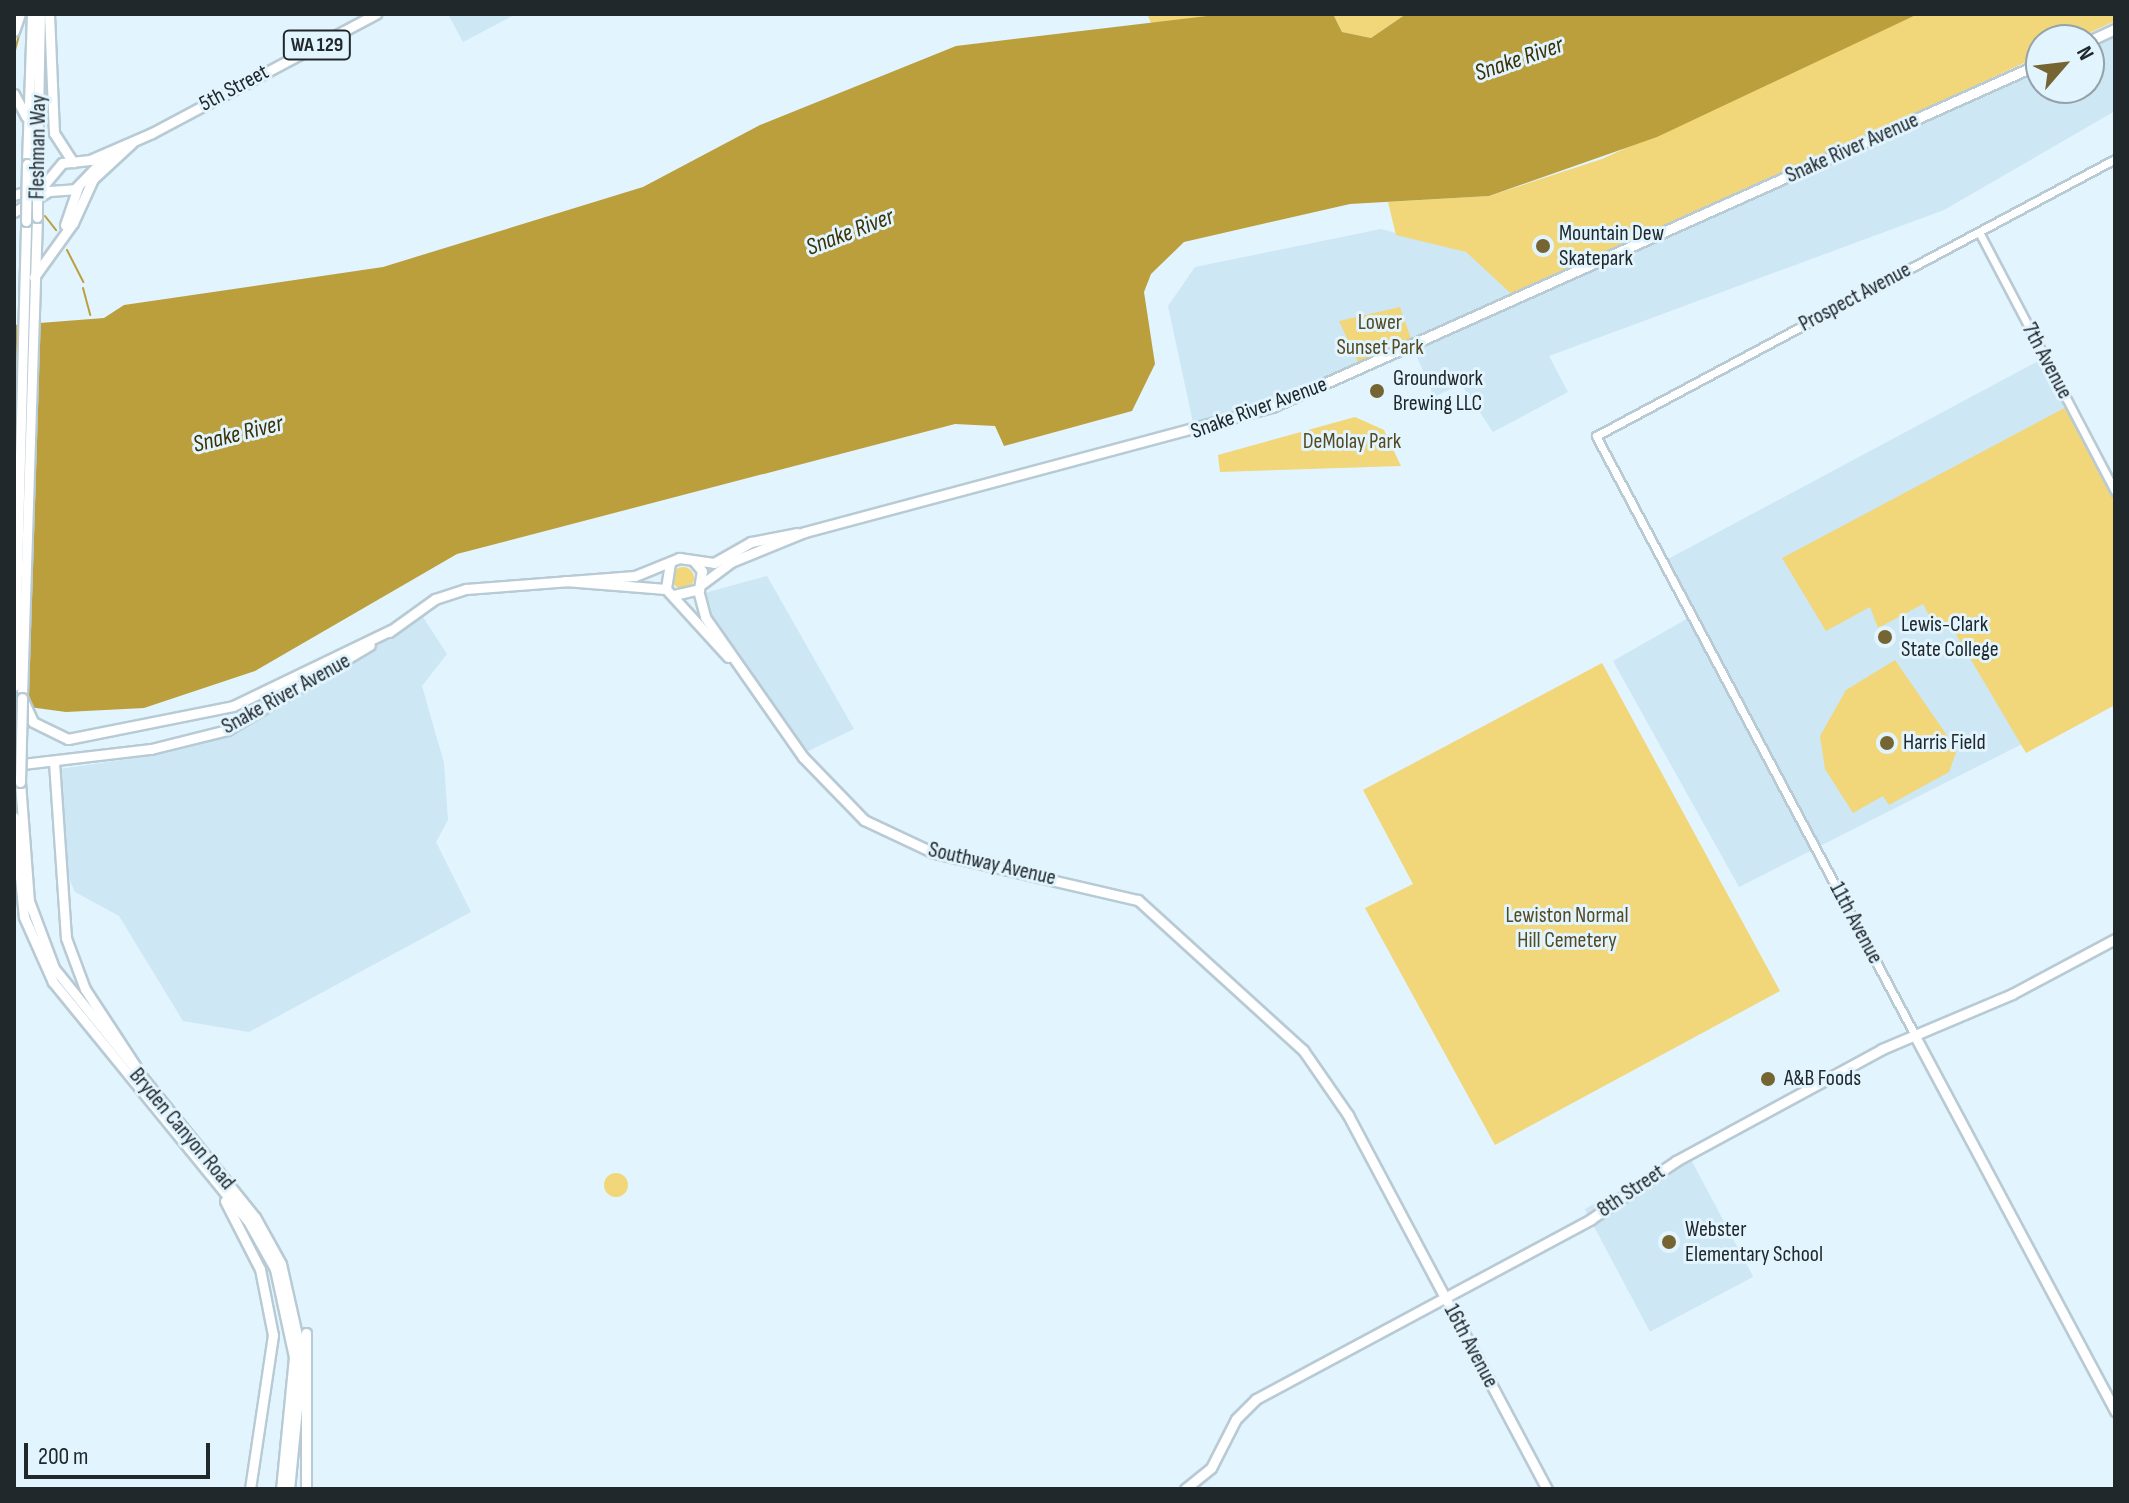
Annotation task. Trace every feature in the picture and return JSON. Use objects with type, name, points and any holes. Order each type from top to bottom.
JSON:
[{"type":"main road","points":[[14,31],[20,14]]},
{"type":"main road","name":"Fleshman Way","points":[[27,280],[37,217],[28,124],[32,14]]},
{"type":"main road","name":"Fleshman Way","points":[[27,280],[26,221],[40,14]]},
{"type":"main road","points":[[49,14],[54,133],[75,163],[80,184],[59,239]]},
{"type":"main road","name":"5th Street","points":[[14,195],[42,187],[59,165],[75,163],[136,140],[376,14]]},
{"type":"main road","name":"Snake River Avenue","points":[[14,765],[54,762],[227,730],[451,593],[541,580],[635,576],[671,561],[714,563],[751,542],[805,532],[1272,407],[2025,70]]},
{"type":"main road","points":[[14,94],[28,124]]},
{"type":"main road","name":"5th Street","points":[[80,184],[136,140]]},
{"type":"main road","points":[[14,686],[27,280],[59,239],[93,179],[121,151]]},
{"type":"main road","points":[[14,212],[49,191],[80,184]]},
{"type":"main road","name":"Bryden Canyon Road","points":[[27,280],[18,821],[29,901],[54,968],[255,1217],[281,1264],[302,1357],[289,1489]]},
{"type":"main road","name":"Snake River Avenue","points":[[541,580],[669,592],[700,587],[731,562],[805,532]]},
{"type":"main road","points":[[669,592],[663,574],[671,561]]},
{"type":"main road","name":"Southway Avenue","points":[[694,561],[700,587],[700,609],[821,782],[864,820],[934,853],[1138,900],[1271,1021],[1315,1067],[1396,1203]]},
{"type":"main road","name":"Southway Avenue","points":[[669,592],[742,671]]},
{"type":"main road","points":[[22,698],[37,727],[62,739],[155,723],[251,701],[391,630]]},
{"type":"main road","points":[[54,762],[57,888],[70,951],[90,996],[158,1099]]},
{"type":"main road","name":"Bryden Canyon Road","points":[[18,821],[14,834],[14,856],[24,917],[53,982],[262,1244],[290,1318],[294,1374],[281,1489]]},
{"type":"main road","name":"8th Street","points":[[1185,1489],[1211,1468],[1236,1419],[1256,1399],[1591,1219],[1688,1154],[2115,939]]},
{"type":"main road","name":"11th Avenue","points":[[1916,1038],[2115,1411]]},
{"type":"main road","points":[[201,1165],[249,1241],[269,1306],[272,1375],[250,1489]]},
{"type":"main road","name":"16th Avenue","points":[[1396,1203],[1547,1489]]},
{"type":"main road","points":[[281,1264],[308,1346],[306,1489]]},
{"type":"street","name":"Prospect Avenue","points":[[1596,436],[2115,159]]},
{"type":"street","name":"7th Avenue","points":[[1979,232],[2115,491]]},
{"type":"street","name":"11th Avenue","points":[[1596,436],[1916,1038]]},
{"type":"shaded area","points":[[448,14],[516,14],[463,42]]},
{"type":"shaded area","points":[[2115,29],[2115,111],[1944,210],[1549,356],[1568,392],[1493,432],[1461,384],[1434,397],[1413,347],[1195,432],[1168,306],[1195,267],[1381,229],[1466,252],[1518,299],[2025,69],[2025,104],[2105,104],[2105,34]]},
{"type":"shaded area","name":"Lewis-Clark State College","points":[[2040,360],[2115,504],[2115,697],[1739,887],[1613,661],[1697,613],[1668,559]]},
{"type":"shaded area","points":[[767,576],[854,729],[804,753],[703,607],[701,594]]},
{"type":"shaded area","points":[[421,614],[447,654],[422,686],[444,763],[448,820],[436,842],[471,912],[249,1032],[183,1021],[119,916],[75,892],[60,858],[59,769],[163,754],[220,737],[348,666]]},
{"type":"shaded area","name":"Webster Elementary School","points":[[1688,1154],[1753,1277],[1650,1332],[1585,1209]]},
{"type":"green space","points":[[1147,14],[1224,14],[1152,25]]},
{"type":"green space","points":[[1333,14],[1406,14],[1371,38],[1342,32]]},
{"type":"green space","points":[[1918,14],[2115,14],[2115,21],[2105,26],[2025,24],[2025,62],[1518,300],[1466,252],[1396,235],[1388,202],[1489,196],[1602,159]]},
{"type":"green space","name":"Lower Sunset Park","points":[[1400,307],[1414,347],[1359,364],[1339,321]]},
{"type":"green space","points":[[2070,405],[2115,490],[2115,705],[2026,753],[1951,626],[1939,634],[1923,604],[1878,628],[1870,607],[1826,631],[1782,558]]},
{"type":"green space","name":"DeMolay Park","points":[[1355,417],[1384,430],[1401,466],[1220,472],[1218,455]]},
{"type":"green space","points":[[683,567],[691,570],[694,578],[691,586],[683,589],[675,586],[672,578],[675,570]]},
{"type":"green space","name":"Harris Field","points":[[1895,660],[1957,750],[1949,772],[1889,805],[1883,796],[1853,813],[1825,769],[1820,736],[1846,690]]},
{"type":"green space","name":"Lewiston Normal Hill Cemetery","points":[[1602,663],[1780,991],[1495,1145],[1365,908],[1413,884],[1363,790]]},
{"type":"green space","points":[[616,1173],[627,1180],[628,1185],[621,1196],[616,1197],[605,1190],[604,1185],[611,1174]]},
{"type":"water","name":"Snake River","points":[[1224,14],[1333,14],[1342,32],[1371,38],[1406,14],[1918,14],[1657,137],[1489,196],[1350,204],[1184,242],[1151,274],[1144,292],[1155,364],[1132,411],[1004,446],[995,426],[955,424],[457,554],[255,671],[144,708],[66,712],[14,705],[14,325],[104,318],[124,305],[383,267],[643,187],[760,125],[956,46]]},
{"type":"waterway","points":[[14,54],[20,32]]},
{"type":"waterway","points":[[45,216],[56,230]]},
{"type":"waterway","points":[[67,250],[83,282]]},
{"type":"waterway","points":[[83,288],[90,315]]},
{"type":"place","name":"Mountain Dew Skatepark","points":[[1543,246]]},
{"type":"place","name":"Groundwork Brewing LLC","points":[[1377,391]]},
{"type":"place","name":"Lewis-Clark State College","points":[[1885,637]]},
{"type":"place","name":"Harris Field","points":[[1887,743]]},
{"type":"place","name":"A&B Foods","points":[[1768,1079]]},
{"type":"place","name":"Webster Elementary School","points":[[1669,1242]]}]
